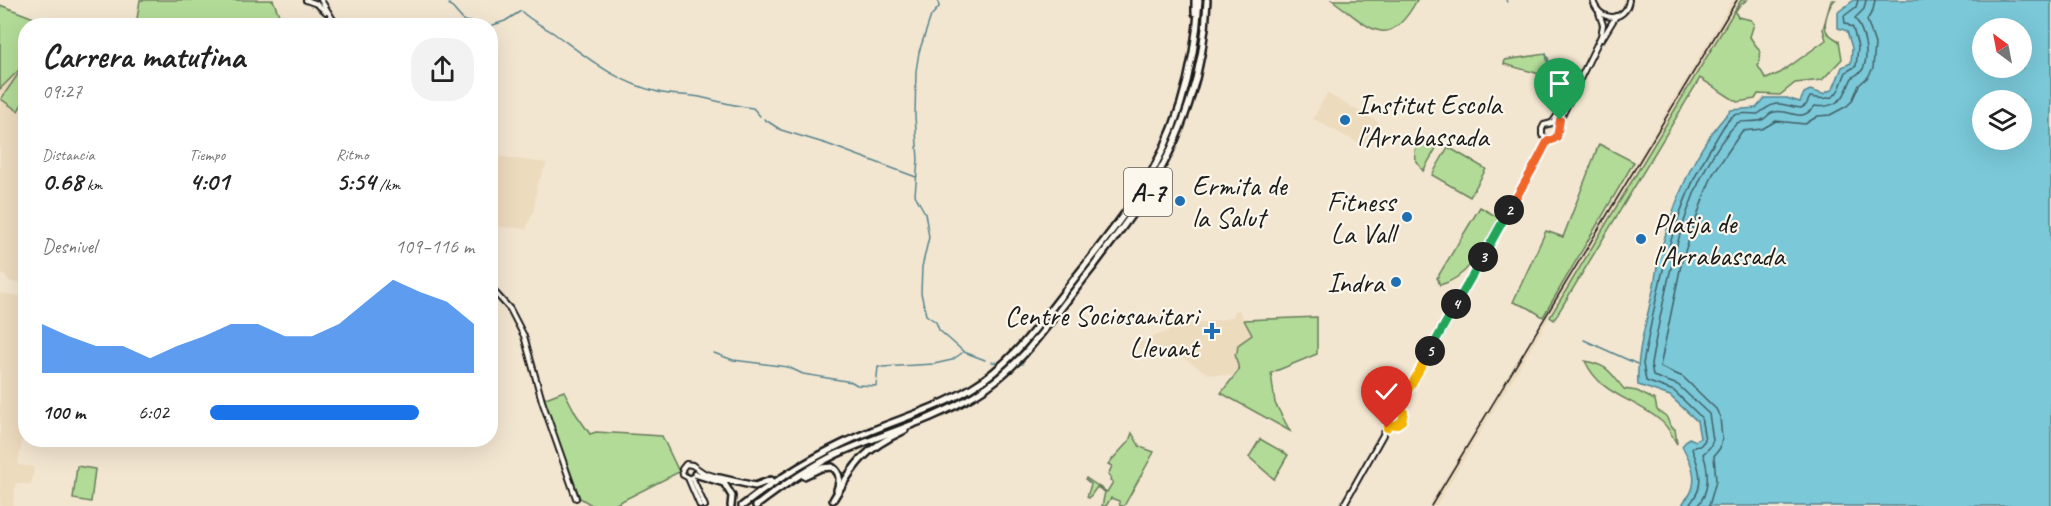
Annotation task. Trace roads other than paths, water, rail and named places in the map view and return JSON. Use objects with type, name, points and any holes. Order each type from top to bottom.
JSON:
[{"type":"highway","name":"A-7","points":[[742,506],[796,468],[843,443],[950,400],[972,388],[1016,352],[1139,193],[1161,154],[1181,103],[1192,47],[1197,0]]},
{"type":"highway","name":"A-7","points":[[756,506],[807,471],[837,455],[934,416],[976,395],[1026,353],[1129,219],[1166,160],[1182,123],[1196,79],[1207,0]]},
{"type":"highway","points":[[832,503],[852,469],[868,451],[887,438],[934,416]]},
{"type":"highway","points":[[770,495],[809,473],[828,466],[836,470],[840,478],[832,503]]},
{"type":"highway","points":[[720,478],[755,486],[769,482],[786,470],[796,468]]},
{"type":"highway","points":[[692,476],[724,483],[732,496],[731,506]]},
{"type":"main road","points":[[309,1],[319,0],[331,18]]},
{"type":"main road","points":[[1593,0],[1595,8],[1605,16],[1616,16],[1623,13],[1629,1]]},
{"type":"main road","points":[[309,1],[328,13]]},
{"type":"main road","points":[[1557,126],[1603,30],[1599,13]]},
{"type":"main road","points":[[1596,47],[1616,16]]},
{"type":"main road","points":[[1552,123],[1570,98]]},
{"type":"main road","points":[[1552,123],[1559,131],[1557,137],[1548,140],[1542,135],[1542,129],[1546,124],[1552,123]]},
{"type":"main road","points":[[1400,407],[1548,140]]},
{"type":"main road","points":[[498,296],[510,309],[524,336],[542,401],[576,498]]},
{"type":"main road","points":[[1391,405],[1400,407],[1404,412],[1402,421],[1396,425],[1389,424],[1383,417],[1385,409],[1391,405]]},
{"type":"main road","points":[[1343,506],[1389,424]]},
{"type":"main road","points":[[692,476],[683,475],[682,469],[686,464],[720,478]]},
{"type":"main road","points":[[692,465],[695,468],[692,476],[700,506]]},
{"type":"main road","points":[[692,476],[705,506]]},
{"type":"water","points":[[1854,0],[2051,0],[2051,506],[1682,506],[1693,488],[1694,475],[1682,446],[1689,438],[1696,441],[1700,438],[1697,421],[1670,396],[1638,385],[1638,363],[1666,234],[1679,196],[1696,159],[1706,141],[1731,110],[1756,108],[1765,98],[1787,98],[1800,102],[1804,93],[1810,90],[1823,94],[1833,89],[1842,67],[1851,63],[1852,48],[1847,31],[1838,28],[1838,12]]},
{"type":"waterway","points":[[938,0],[939,7],[931,16],[919,52],[916,71],[915,116],[918,160],[915,195],[925,213],[929,237],[922,267],[921,293],[926,315],[936,322],[939,330],[964,352],[985,360]]},
{"type":"waterway","points":[[449,4],[461,18]]},
{"type":"waterway","points":[[498,23],[521,11],[591,61],[629,82],[664,93],[753,108],[760,116]]},
{"type":"waterway","points":[[1546,53],[1552,76],[1559,84],[1569,89]]},
{"type":"waterway","points":[[764,119],[781,130],[827,144],[916,177]]},
{"type":"waterway","points":[[1584,340],[1637,364]]},
{"type":"waterway","points":[[714,353],[733,360],[788,367],[803,374],[852,382],[857,385],[876,386],[878,367],[880,367]]},
{"type":"waterway","points":[[882,367],[934,364],[952,360],[962,353]]},
{"type":"waterway","points":[[992,362],[1000,363]]},
{"type":"waterway","points":[[1017,364],[1023,364]]},
{"type":"railway","points":[[1431,506],[1737,0]]},
{"type":"place","name":"Institut Escola l'Arrabassada","points":[[1345,120]]},
{"type":"place","name":"Ermita de la Salut","points":[[1180,201]]},
{"type":"place","name":"Fitness La Vall","points":[[1407,217]]},
{"type":"place","name":"Platja de l'Arrabassada","points":[[1641,239]]},
{"type":"place","name":"Indra","points":[[1396,282]]},
{"type":"place","name":"Centre Sociosanitari Llevant","points":[[1212,331]]}]
